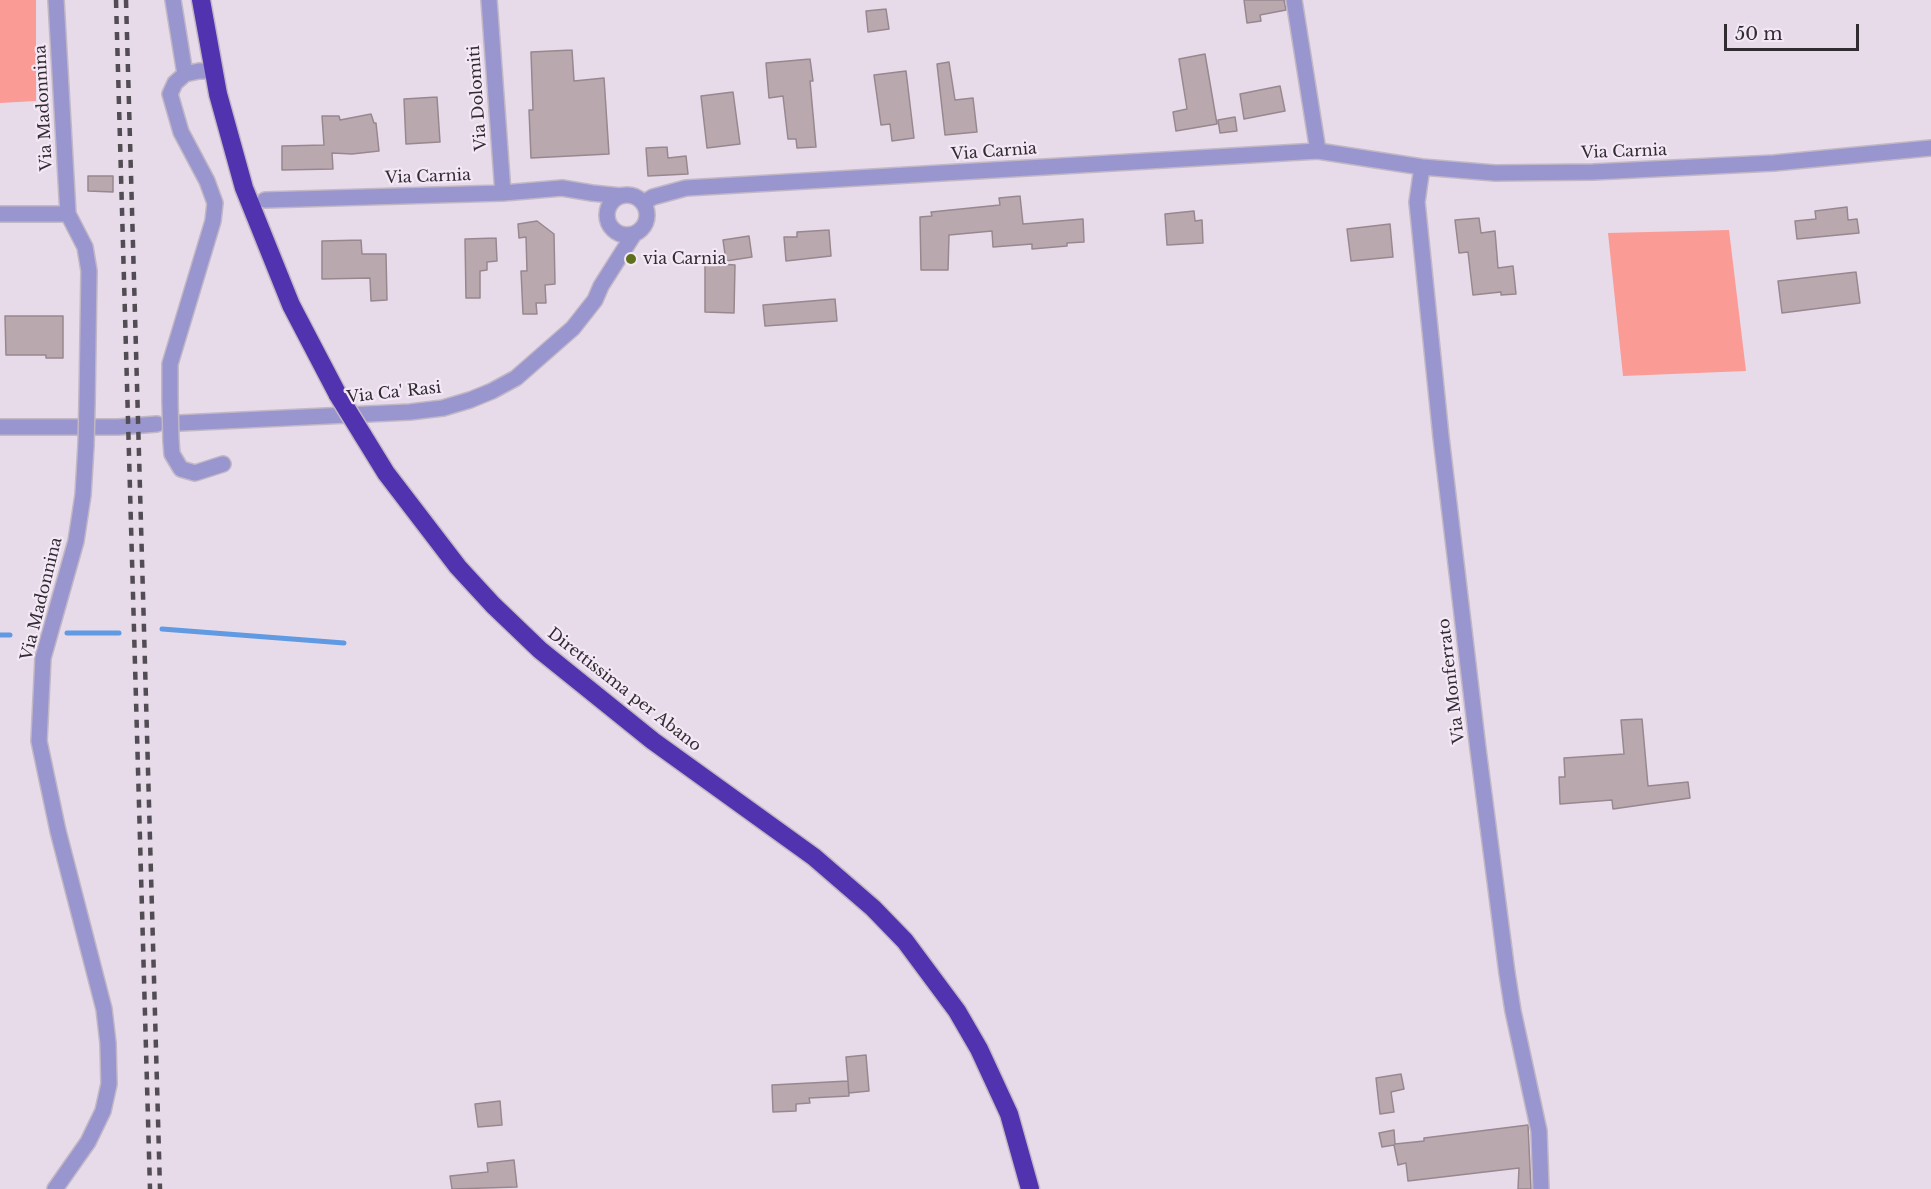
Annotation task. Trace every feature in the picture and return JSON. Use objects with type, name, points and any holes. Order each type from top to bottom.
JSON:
[{"type":"highway","name":"Direttissima per Abano","points":[[201,0],[213,71],[244,188],[267,250],[291,305],[338,395],[386,473],[458,567],[540,650],[653,741],[814,857],[873,908],[905,941],[957,1011],[979,1049],[1009,1114],[1030,1189]]},
{"type":"street","name":"Via Madonnina","points":[[55,1189],[88,1142],[103,1111],[109,1084],[104,1009],[58,831],[39,741],[43,658],[76,541],[86,445],[87,403],[89,271],[85,247],[68,214],[56,0]]},
{"type":"street","points":[[173,0],[185,74]]},
{"type":"street","name":"Via Dolomiti","points":[[489,0],[503,193]]},
{"type":"street","points":[[1294,0],[1318,151]]},
{"type":"street","points":[[213,71],[185,74],[175,83],[170,94],[181,132],[207,181],[214,203],[213,221],[170,364],[171,441],[172,454],[181,469],[195,473],[223,464]]},
{"type":"street","name":"Via Carnia","points":[[645,211],[653,197],[671,190],[686,188],[1318,151],[1422,167],[1496,172],[1593,172],[1774,163],[1931,148]]},
{"type":"street","name":"Via Monferrato","points":[[1422,167],[1417,202],[1441,437],[1507,973],[1539,1131],[1541,1189]]},
{"type":"street","name":"Via Carnia","points":[[265,200],[503,193],[562,188],[592,194],[621,196]]},
{"type":"street","points":[[592,194],[608,211]]},
{"type":"street","points":[[614,230],[627,235],[640,230],[645,211],[635,196],[621,196],[610,205],[608,211],[608,218],[621,256]]},
{"type":"street","points":[[0,214],[68,214]]},
{"type":"street","name":"Via Ca' Rasi","points":[[180,423],[410,412],[442,408],[470,400],[516,378],[573,328],[596,300],[601,286],[634,234]]},
{"type":"street","points":[[0,427],[118,427],[156,424]]},
{"type":"shaded area","points":[[0,0],[36,0],[36,101],[0,103]]},
{"type":"shaded area","points":[[1729,230],[1746,371],[1623,376],[1608,233]]},
{"type":"building","points":[[1244,0],[1284,0],[1286,10],[1260,15],[1261,21],[1247,23]]},
{"type":"building","points":[[886,9],[889,29],[868,32],[866,11]]},
{"type":"building","points":[[572,50],[574,81],[604,78],[609,154],[531,158],[529,110],[533,110],[531,52]]},
{"type":"building","points":[[1205,54],[1217,124],[1176,131],[1173,112],[1187,109],[1179,59]]},
{"type":"building","points":[[810,59],[816,147],[797,148],[796,139],[788,139],[783,96],[769,98],[766,63]]},
{"type":"building","points":[[949,62],[955,100],[973,98],[977,132],[945,135],[937,64]]},
{"type":"building","points":[[906,71],[914,138],[892,141],[890,124],[881,125],[874,75]]},
{"type":"building","points":[[1280,86],[1285,111],[1244,119],[1240,94]]},
{"type":"building","points":[[733,92],[740,144],[707,148],[701,96]]},
{"type":"building","points":[[437,97],[440,142],[406,144],[404,99]]},
{"type":"building","points":[[371,114],[376,123],[379,151],[352,154],[332,153],[333,169],[282,170],[282,146],[324,145],[322,116],[339,116],[340,120]]},
{"type":"building","points":[[1235,117],[1237,131],[1220,133],[1218,120]]},
{"type":"building","points":[[667,147],[668,158],[686,156],[688,174],[648,176],[646,148]]},
{"type":"building","points":[[88,176],[113,176],[113,192],[88,191]]},
{"type":"building","points":[[1020,196],[1023,224],[1083,219],[1084,242],[1032,249],[1032,244],[993,247],[992,231],[949,235],[948,270],[921,270],[920,217],[932,216],[931,212],[1000,205],[999,198]]},
{"type":"building","points":[[1847,207],[1848,220],[1857,219],[1859,233],[1797,239],[1795,221],[1816,219],[1815,211]]},
{"type":"building","points":[[1194,211],[1195,221],[1202,220],[1203,243],[1167,245],[1165,214]]},
{"type":"building","points":[[1479,218],[1481,233],[1495,231],[1498,268],[1513,266],[1516,294],[1501,295],[1501,292],[1473,295],[1468,252],[1459,253],[1455,220]]},
{"type":"building","points":[[537,221],[554,234],[555,284],[545,285],[546,303],[536,303],[537,314],[523,314],[521,271],[527,271],[526,237],[519,238],[518,224]]},
{"type":"building","points":[[1390,224],[1393,257],[1351,261],[1347,229]]},
{"type":"building","points":[[829,230],[831,256],[786,261],[784,237],[797,237],[797,232]]},
{"type":"building","points":[[749,236],[752,257],[726,261],[723,240]]},
{"type":"building","points":[[496,238],[497,261],[487,262],[487,270],[480,271],[480,298],[466,298],[465,239]]},
{"type":"building","points":[[361,240],[362,254],[386,254],[387,300],[371,301],[370,278],[322,279],[322,241]]},
{"type":"building","points":[[705,263],[735,265],[734,313],[705,312]]},
{"type":"building","points":[[1856,272],[1860,303],[1782,313],[1778,281]]},
{"type":"building","points":[[835,299],[837,321],[765,326],[763,305]]},
{"type":"building","points":[[5,316],[63,316],[63,358],[46,358],[46,355],[6,355]]},
{"type":"building","points":[[1642,719],[1648,786],[1688,782],[1690,798],[1613,809],[1612,800],[1560,804],[1559,777],[1565,777],[1564,758],[1624,754],[1621,720]]},
{"type":"building","points":[[866,1055],[869,1091],[849,1093],[846,1057]]},
{"type":"building","points":[[1401,1074],[1404,1089],[1391,1092],[1394,1112],[1380,1114],[1376,1078]]},
{"type":"building","points":[[848,1081],[849,1096],[809,1098],[810,1103],[796,1104],[796,1111],[773,1112],[772,1085]]},
{"type":"building","points":[[500,1101],[502,1125],[478,1127],[475,1104]]},
{"type":"building","points":[[1528,1125],[1531,1189],[1518,1189],[1519,1168],[1408,1181],[1406,1163],[1398,1165],[1394,1145],[1382,1147],[1379,1133],[1394,1130],[1395,1144],[1424,1141],[1424,1138]]},
{"type":"building","points":[[514,1160],[517,1187],[452,1189],[450,1176],[488,1172],[487,1163]]},
{"type":"waterway","points":[[162,629],[344,643]]},
{"type":"waterway","points":[[67,633],[119,633]]},
{"type":"waterway","points":[[0,635],[10,635]]},
{"type":"railway","points":[[116,0],[150,1189]]},
{"type":"railway","points":[[126,0],[160,1189]]},
{"type":"place","name":"via Carnia","points":[[631,259]]}]
